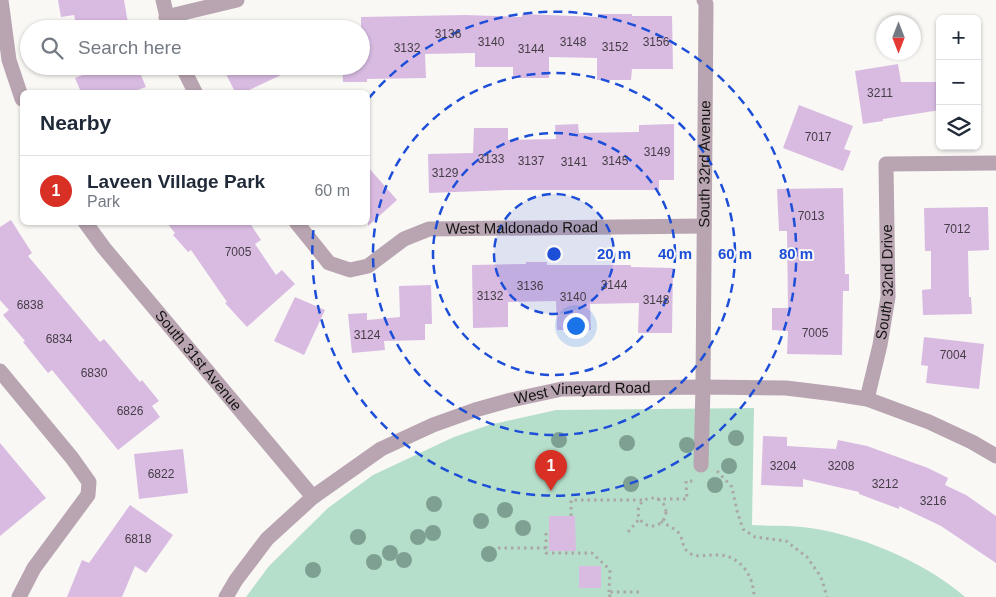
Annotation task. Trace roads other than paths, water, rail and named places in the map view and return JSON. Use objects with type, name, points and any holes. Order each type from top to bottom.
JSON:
[{"type":"street","points":[[1,0],[9,60],[20,93]]},
{"type":"street","points":[[163,0],[167,20]]},
{"type":"street","points":[[177,20],[237,0]]},
{"type":"street","name":"South 32rd Avenue","points":[[704,0],[706,4],[703,388],[706,472]]},
{"type":"street","points":[[186,75],[194,90]]},
{"type":"street","name":"South 32nd Drive","points":[[866,399],[880,345],[888,297],[886,164],[996,163]]},
{"type":"street","name":"South 31st Avenue","points":[[87,225],[104,248],[312,497]]},
{"type":"street","name":"West Maldonado Road","points":[[298,225],[329,262],[350,270],[368,266],[384,252],[404,239],[429,229],[704,226]]},
{"type":"street","points":[[0,371],[72,458],[89,482],[88,495],[34,568],[19,597]]},
{"type":"street","name":"West Vineyard Road","points":[[226,597],[236,580],[267,540],[312,497],[381,449],[433,425],[475,410],[562,390],[786,388],[866,399],[930,422],[996,456]]},
{"type":"place","name":"Laveen Village Park","points":[[551,491]]}]
